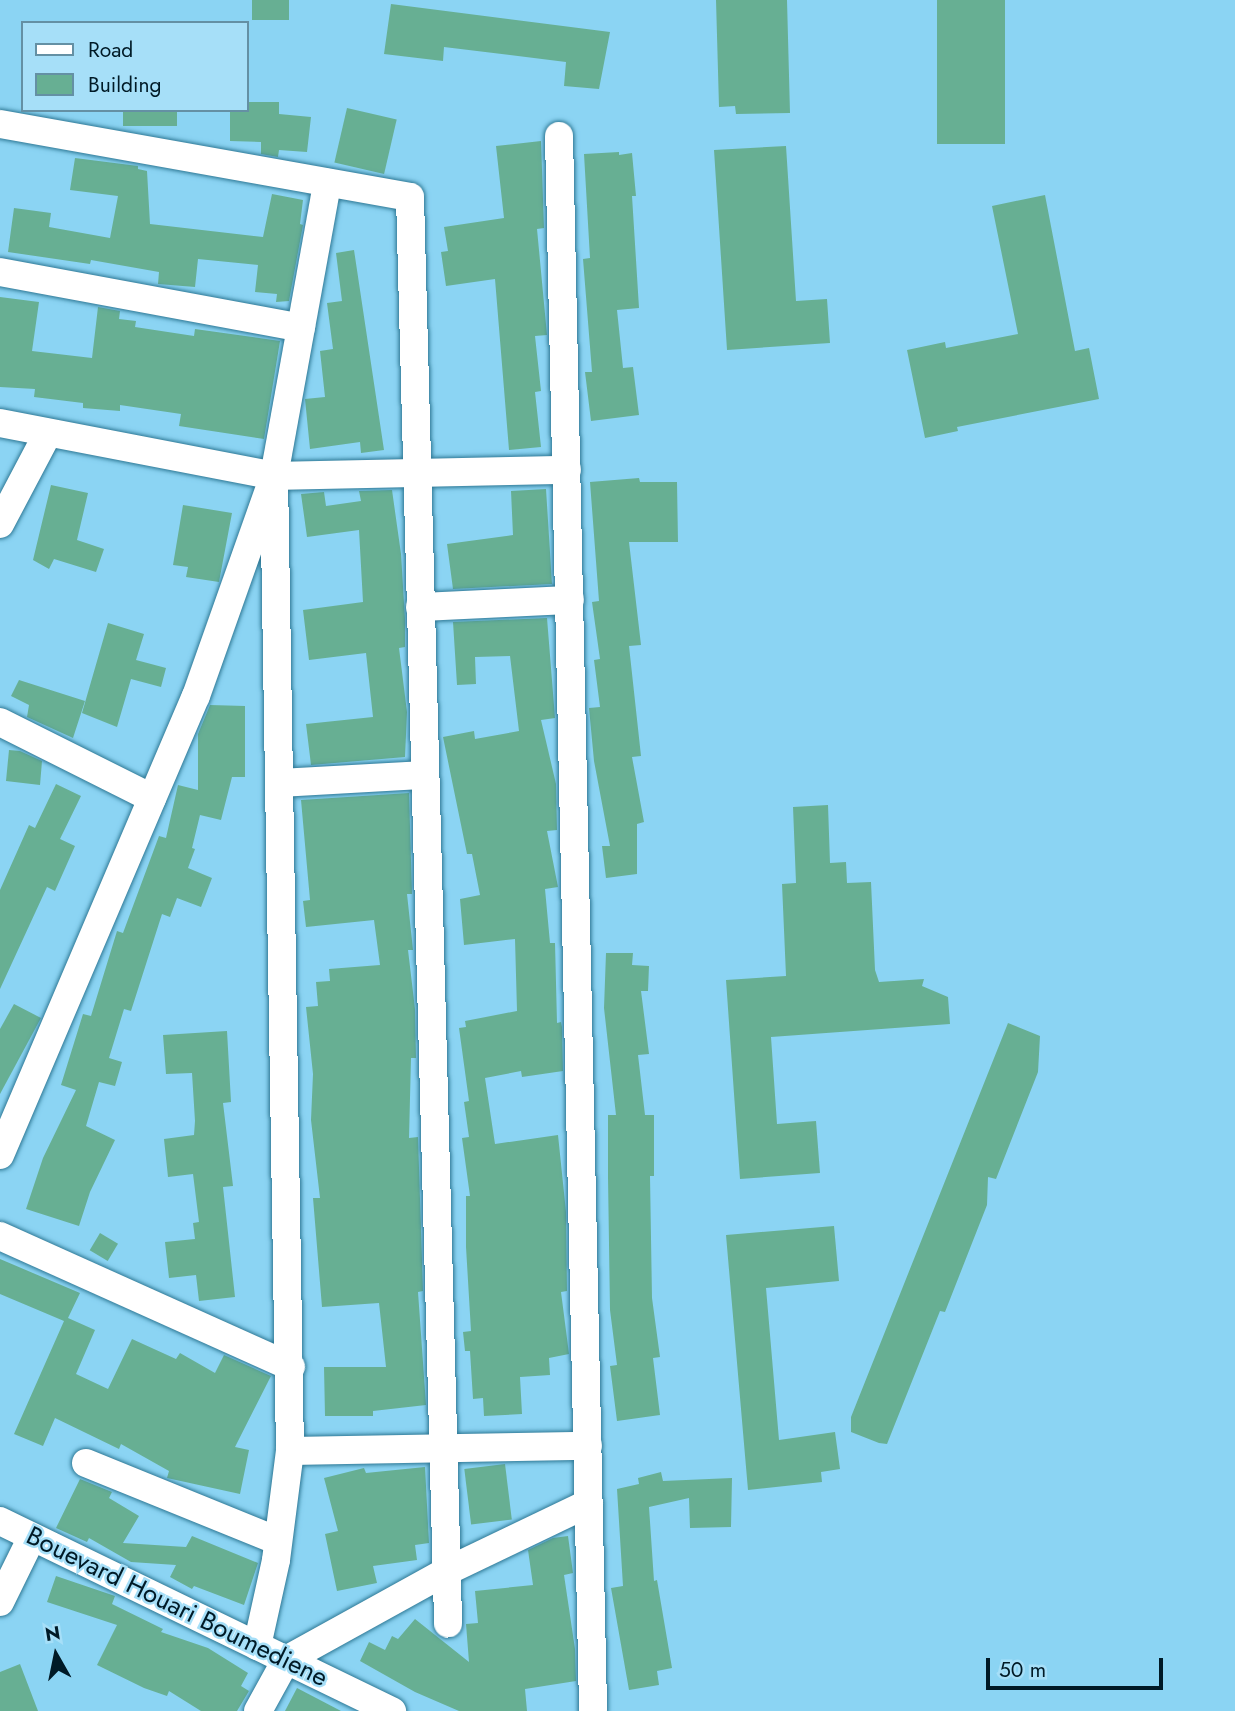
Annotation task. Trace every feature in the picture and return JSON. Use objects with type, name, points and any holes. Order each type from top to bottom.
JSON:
[{"type":"street","points":[[0,124],[410,197],[448,1623]]},
{"type":"street","points":[[559,136],[593,1711]]},
{"type":"street","points":[[0,1154],[196,696],[274,476],[327,183]]},
{"type":"street","points":[[0,272],[301,328]]},
{"type":"street","points":[[0,424],[274,476],[566,470]]},
{"type":"street","points":[[0,524],[48,433]]},
{"type":"street","points":[[257,1646],[278,1541],[290,1451],[291,1367],[274,476]]},
{"type":"street","points":[[420,607],[570,600]]},
{"type":"street","points":[[0,722],[152,798]]},
{"type":"street","points":[[280,783],[425,775]]},
{"type":"street","points":[[0,1236],[291,1367]]},
{"type":"street","points":[[290,1451],[588,1446]]},
{"type":"street","points":[[86,1463],[278,1541]]},
{"type":"street","points":[[258,1711],[286,1660],[447,1571],[589,1503]]},
{"type":"street","name":"Bouevard Houari Boumediene","points":[[0,1521],[392,1711]]},
{"type":"street","points":[[0,1602],[33,1537]]},
{"type":"building","points":[[252,0],[289,0],[289,20],[252,20]]},
{"type":"building","points":[[716,0],[787,0],[790,113],[736,114],[735,106],[719,107]]},
{"type":"building","points":[[937,0],[1005,0],[1005,144],[937,144]]},
{"type":"building","points":[[391,4],[610,32],[599,89],[564,86],[566,62],[444,47],[443,61],[384,54]]},
{"type":"building","points":[[248,102],[279,102],[279,114],[311,117],[307,152],[279,150],[278,157],[261,154],[261,142],[230,141],[230,112],[248,112]]},
{"type":"building","points":[[347,108],[397,119],[384,174],[334,163]]},
{"type":"building","points":[[123,112],[177,112],[177,126],[123,126]]},
{"type":"building","points":[[541,141],[544,228],[537,229],[547,335],[535,336],[541,391],[535,392],[541,447],[509,450],[495,279],[446,286],[441,252],[448,251],[444,227],[504,218],[496,146]]},
{"type":"building","points":[[786,146],[796,301],[827,299],[830,343],[727,350],[714,150]]},
{"type":"building","points":[[619,152],[619,155],[632,153],[639,308],[617,310],[623,368],[633,367],[639,415],[591,421],[585,372],[592,372],[583,259],[590,258],[584,154]]},
{"type":"building","points":[[75,158],[138,166],[138,169],[147,171],[150,224],[263,237],[272,194],[303,200],[300,224],[303,225],[289,301],[276,302],[277,294],[255,292],[258,265],[198,259],[195,287],[158,284],[159,272],[91,260],[90,264],[8,252],[14,208],[51,213],[49,227],[110,238],[118,196],[70,190]]},
{"type":"building","points":[[1045,195],[1075,351],[1089,348],[1099,399],[957,427],[958,431],[925,438],[907,350],[945,342],[946,348],[1018,334],[992,206]]},
{"type":"building","points":[[354,250],[384,450],[361,453],[360,442],[310,449],[305,399],[325,397],[320,351],[333,349],[327,303],[342,301],[336,253]]},
{"type":"building","points":[[0,297],[39,302],[32,351],[92,358],[98,307],[120,311],[119,319],[136,321],[135,327],[194,336],[195,329],[280,341],[264,439],[179,426],[181,414],[120,405],[120,411],[83,408],[83,403],[34,397],[35,389],[0,387]]},
{"type":"building","points":[[639,478],[640,482],[677,482],[678,542],[629,542],[641,645],[629,646],[641,756],[632,757],[644,822],[637,824],[637,874],[606,878],[602,846],[610,846],[594,761],[589,708],[600,707],[594,660],[600,659],[592,602],[599,601],[590,482]]},
{"type":"building","points":[[51,485],[88,493],[77,540],[104,549],[96,572],[54,559],[49,569],[33,560]]},
{"type":"building","points":[[546,489],[552,584],[453,589],[447,544],[513,535],[511,491]]},
{"type":"building","points":[[392,490],[401,554],[405,619],[405,647],[399,648],[407,712],[405,757],[311,765],[306,724],[373,717],[366,653],[309,660],[303,610],[363,602],[359,530],[307,537],[301,494],[324,492],[326,506],[361,501],[359,491]]},
{"type":"building","points":[[183,505],[232,513],[219,582],[186,577],[188,567],[173,565]]},
{"type":"building","points":[[547,618],[555,718],[541,720],[556,784],[557,830],[547,831],[558,887],[545,889],[550,943],[555,943],[557,1023],[561,1022],[562,1027],[563,1071],[522,1077],[521,1071],[485,1078],[495,1144],[558,1135],[566,1212],[567,1291],[561,1292],[569,1354],[549,1358],[550,1375],[520,1377],[522,1414],[484,1416],[483,1398],[473,1399],[470,1351],[465,1351],[463,1332],[471,1331],[466,1247],[466,1196],[470,1196],[462,1138],[469,1137],[464,1102],[469,1101],[459,1028],[466,1027],[465,1021],[517,1011],[515,939],[464,945],[460,899],[480,895],[472,854],[467,854],[443,737],[474,731],[475,739],[519,731],[510,656],[475,657],[476,684],[457,685],[453,622]]},
{"type":"building","points":[[108,623],[144,634],[136,660],[166,668],[161,687],[131,679],[117,727],[82,713]]},
{"type":"building","points":[[19,680],[85,701],[73,738],[27,717],[29,705],[11,696]]},
{"type":"building","points":[[210,705],[245,706],[245,777],[232,777],[221,820],[200,815],[192,848],[195,849],[188,868],[212,878],[201,907],[177,898],[170,917],[162,914],[131,1011],[124,1009],[109,1058],[122,1062],[115,1086],[99,1082],[86,1126],[115,1140],[90,1192],[79,1226],[26,1209],[43,1158],[76,1090],[61,1085],[83,1014],[91,1016],[117,931],[123,933],[159,836],[166,838],[178,785],[198,790],[198,734]]},
{"type":"building","points":[[9,750],[20,751],[42,761],[40,785],[6,781]]},
{"type":"building","points":[[56,784],[81,796],[60,839],[75,846],[55,891],[47,887],[0,989],[0,890],[29,825],[35,828]]},
{"type":"building","points":[[409,793],[412,894],[407,894],[413,950],[408,950],[415,1009],[416,1058],[411,1058],[409,1138],[418,1137],[423,1291],[418,1292],[426,1405],[373,1411],[373,1416],[325,1416],[324,1367],[386,1367],[379,1303],[322,1307],[313,1198],[320,1198],[311,1120],[313,1074],[306,1007],[318,1006],[316,982],[330,981],[329,969],[380,965],[374,920],[306,927],[303,901],[310,900],[301,800]]},
{"type":"building","points":[[828,805],[830,863],[846,862],[847,883],[871,882],[875,970],[879,982],[924,979],[922,986],[948,997],[950,1024],[771,1037],[777,1124],[816,1121],[820,1173],[740,1179],[726,980],[786,976],[782,884],[796,883],[793,807]]},
{"type":"building","points":[[606,953],[633,953],[632,965],[649,966],[648,991],[641,991],[649,1054],[638,1055],[645,1115],[654,1115],[654,1176],[650,1176],[652,1298],[660,1357],[653,1358],[660,1415],[617,1421],[610,1366],[617,1365],[610,1310],[608,1177],[608,1115],[616,1115],[604,1008]]},
{"type":"building","points":[[14,1004],[41,1018],[0,1094],[0,1029]]},
{"type":"building","points":[[1008,1023],[1040,1036],[1038,1072],[996,1179],[988,1177],[987,1205],[945,1312],[940,1311],[887,1444],[879,1443],[851,1432],[851,1417]]},
{"type":"building","points":[[227,1031],[231,1102],[223,1103],[233,1186],[223,1187],[235,1297],[199,1301],[196,1275],[169,1278],[165,1242],[195,1239],[193,1223],[199,1222],[193,1174],[168,1177],[164,1139],[194,1135],[195,1121],[192,1073],[166,1074],[163,1035]]},
{"type":"building","points":[[834,1226],[839,1281],[766,1288],[779,1440],[835,1432],[840,1469],[821,1472],[822,1482],[748,1490],[726,1235]]},
{"type":"building","points":[[100,1233],[118,1244],[108,1261],[90,1250]]},
{"type":"building","points":[[0,1259],[80,1293],[68,1318],[95,1330],[76,1374],[108,1389],[132,1339],[176,1359],[180,1353],[215,1373],[224,1355],[271,1376],[235,1447],[249,1450],[240,1494],[167,1478],[169,1471],[121,1444],[119,1449],[55,1418],[43,1446],[14,1434],[64,1321],[0,1294]]},
{"type":"building","points":[[505,1464],[512,1520],[471,1525],[464,1469]]},
{"type":"building","points":[[425,1467],[429,1543],[415,1545],[417,1560],[373,1566],[377,1583],[337,1591],[325,1534],[338,1531],[324,1478],[364,1468],[366,1473]]},
{"type":"building","points":[[661,1472],[663,1481],[732,1478],[731,1527],[690,1528],[689,1498],[649,1507],[654,1581],[657,1580],[672,1668],[657,1671],[659,1685],[629,1690],[611,1588],[623,1586],[617,1489],[639,1484],[638,1478]]},
{"type":"building","points":[[80,1479],[112,1492],[109,1498],[139,1516],[123,1543],[186,1547],[192,1536],[258,1563],[244,1605],[194,1586],[192,1589],[170,1577],[176,1565],[131,1562],[89,1538],[87,1542],[56,1528]]},
{"type":"building","points":[[568,1536],[573,1573],[564,1575],[575,1649],[576,1681],[525,1689],[527,1711],[459,1711],[415,1692],[360,1661],[369,1642],[385,1650],[392,1636],[398,1639],[415,1619],[469,1662],[466,1624],[478,1623],[475,1591],[533,1585],[528,1550],[553,1538]]},
{"type":"building","points":[[56,1576],[115,1596],[112,1604],[163,1629],[161,1632],[208,1648],[248,1673],[241,1686],[249,1691],[237,1711],[201,1711],[169,1691],[167,1696],[144,1688],[97,1665],[117,1625],[47,1602]]},
{"type":"building","points":[[20,1664],[38,1711],[0,1711],[0,1672]]},
{"type":"building","points":[[297,1688],[341,1711],[285,1711]]}]
